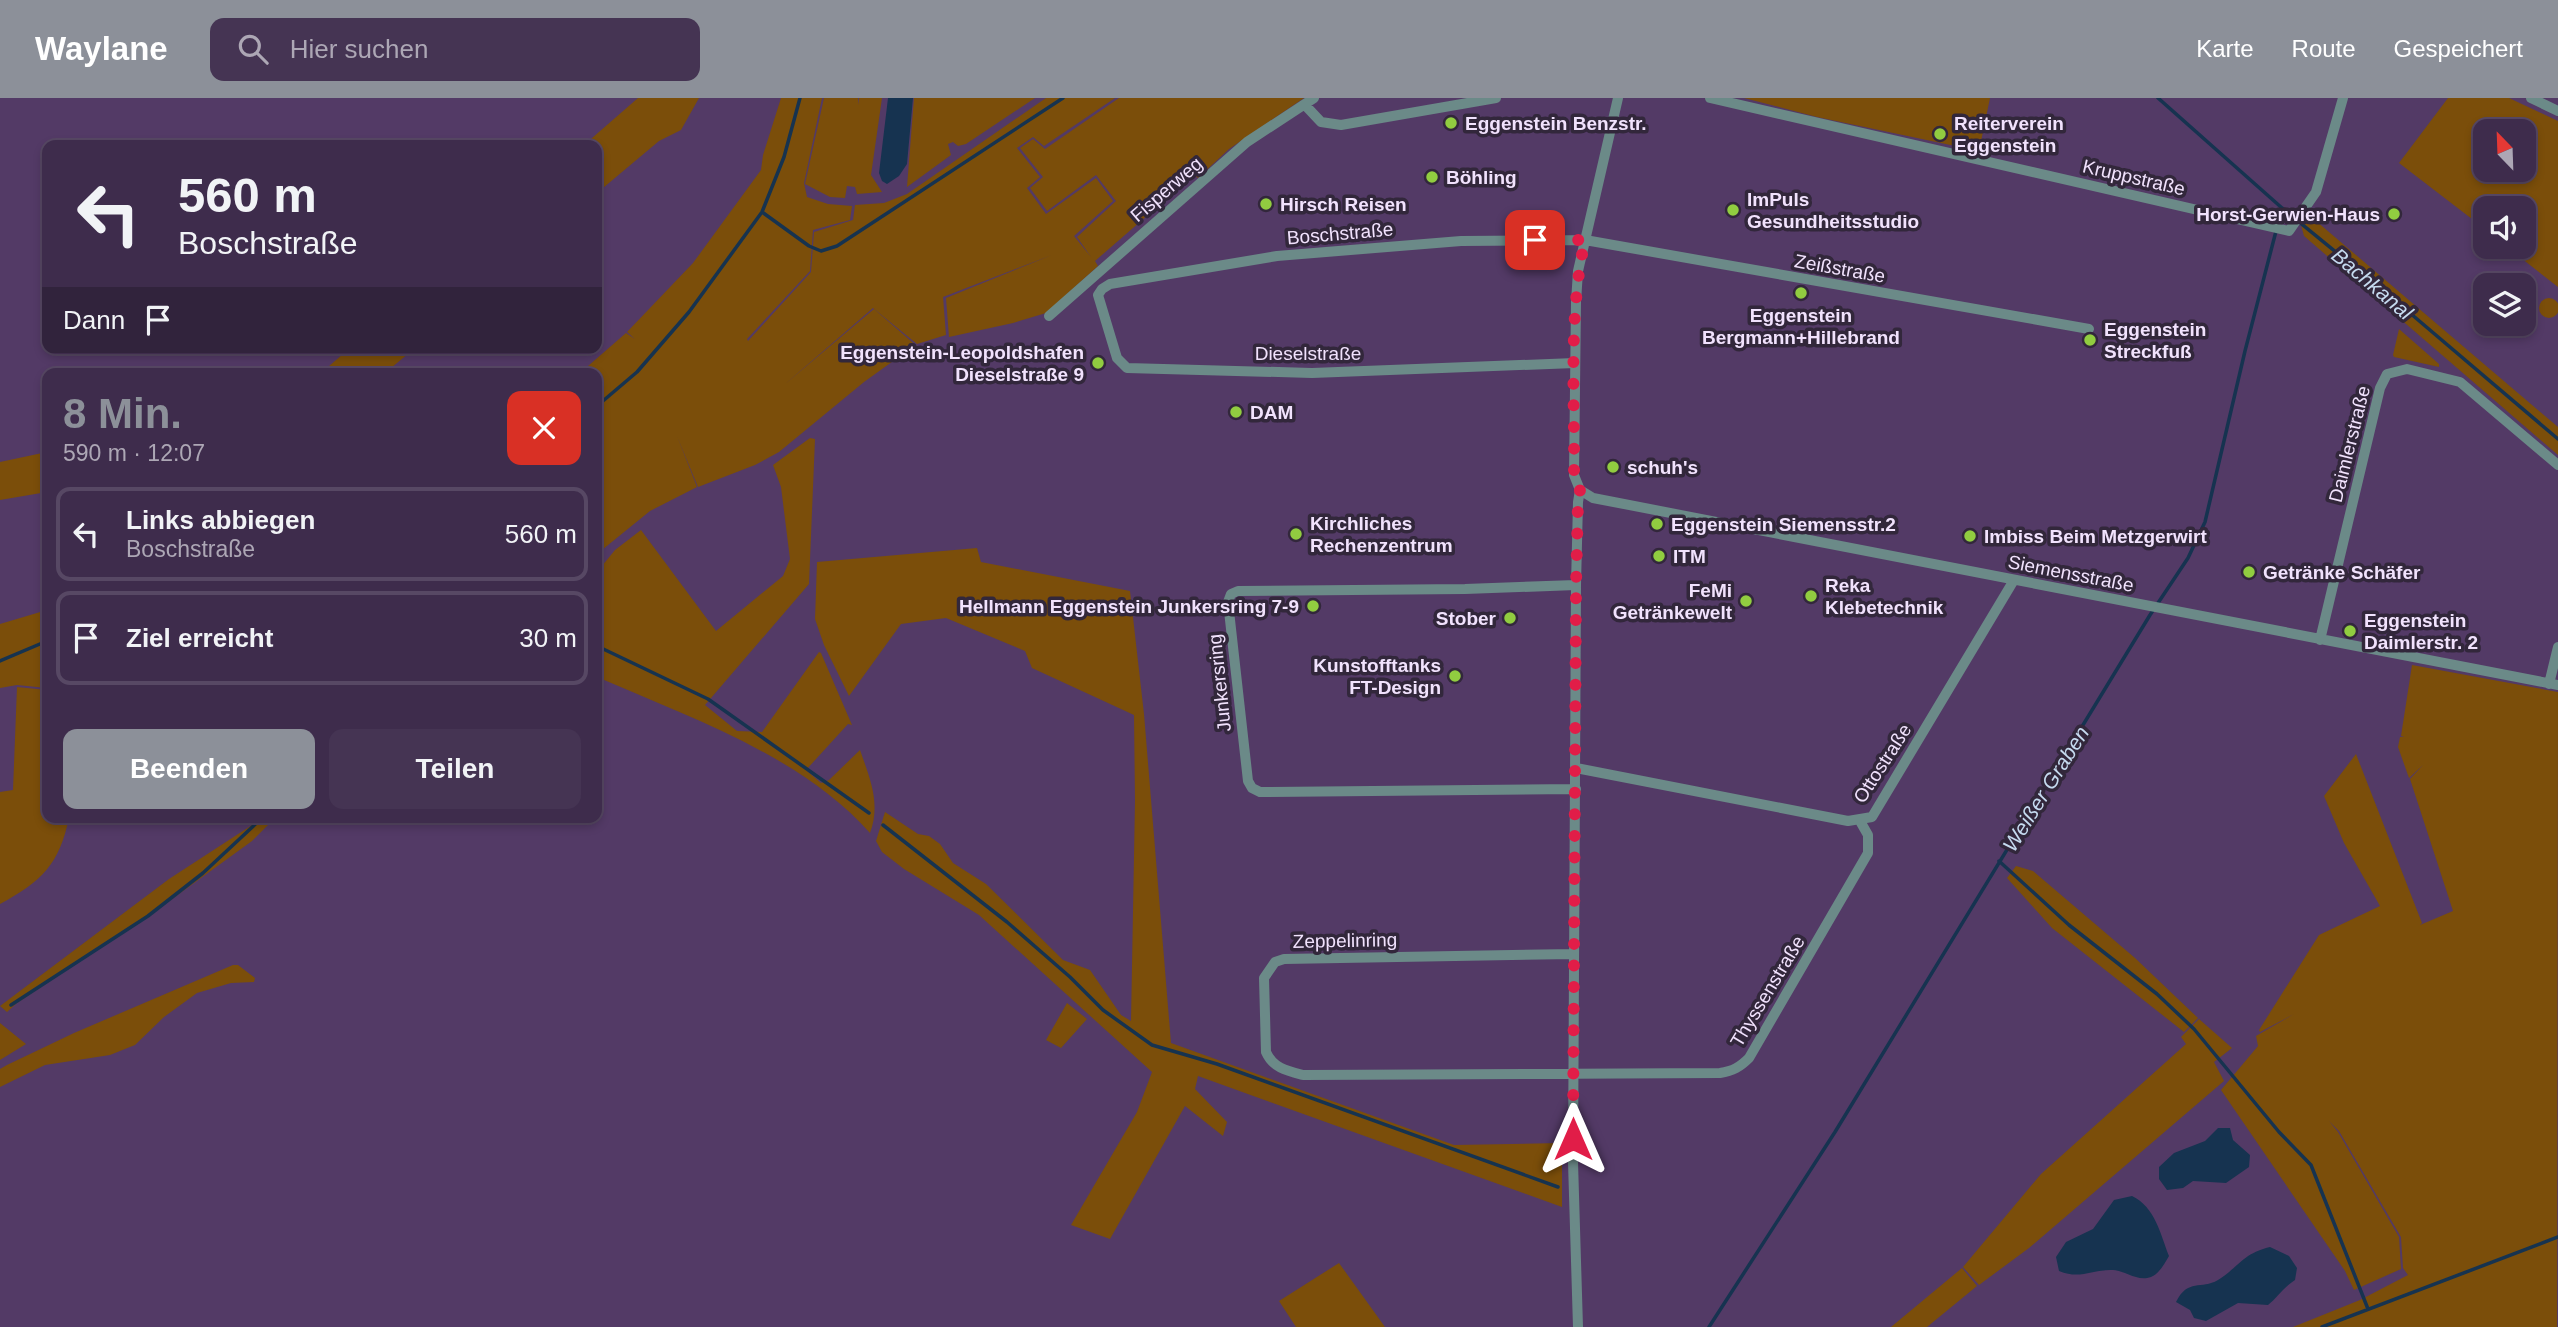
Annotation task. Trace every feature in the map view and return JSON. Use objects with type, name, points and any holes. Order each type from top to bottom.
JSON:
[{"type":"street","points":[[1310,101],[1321,122],[1341,125],[1496,98]]},
{"type":"street","points":[[1578,1327],[1573,1073],[1576,585],[1580,490],[1574,475],[1576,302],[1578,271],[1618,98]]},
{"type":"street","name":"Kruppstraße","points":[[1710,98],[2289,231],[2316,192],[2343,98]]},
{"type":"street","points":[[2531,98],[2557,109]]},
{"type":"street","name":"Fisperweg","points":[[1049,316],[1247,142],[1310,101]]},
{"type":"street","name":"Boschstraße","points":[[1102,289],[1110,284],[1277,256],[1461,241],[1585,240]]},
{"type":"street","name":"Zeißstraße","points":[[1585,240],[2089,329]]},
{"type":"street","name":"Dieselstraße","points":[[1102,289],[1098,295],[1117,358],[1127,368],[1312,373],[1575,363]]},
{"type":"street","name":"Daimlerstraße","points":[[2320,639],[2380,388],[2387,374],[2407,369],[2460,382],[2558,465]]},
{"type":"street","name":"Siemensstraße","points":[[1580,490],[1593,498],[2554,685]]},
{"type":"street","name":"Ottostraße","points":[[1576,768],[1848,821],[1872,817],[2014,580]]},
{"type":"street","name":"Junkersring","points":[[1576,585],[1238,591],[1231,594],[1228,602],[1248,781],[1252,788],[1260,792],[1576,789]]},
{"type":"street","points":[[2554,685],[2558,647]]},
{"type":"street","name":"Thyssenstraße","points":[[1573,1073],[1720,1073],[1742,1066],[1868,853],[1868,835],[1860,821]]},
{"type":"street","name":"Zeppelinring","points":[[1573,1073],[1303,1075],[1288,1072],[1270,1060],[1266,1052],[1264,978],[1275,962],[1284,959],[1574,954]]},
{"type":"shaded area","points":[[638,98],[699,98],[681,130],[659,141],[602,189],[602,140],[590,140]]},
{"type":"shaded area","points":[[781,98],[822,98],[804,183],[807,197],[828,204],[852,206],[850,220],[813,230],[810,271],[748,341],[811,272],[814,232],[853,220],[855,205],[884,203],[907,194],[1046,98],[1115,98],[1044,146],[1033,137],[1017,148],[1040,177],[1027,188],[1046,214],[1096,178],[1113,201],[1074,236],[1091,257],[1077,237],[1116,201],[1096,175],[1047,211],[1030,188],[1043,177],[1020,148],[1033,139],[1045,149],[1119,98],[1304,98],[1229,149],[1198,178],[1194,175],[1095,261],[1098,266],[1046,313],[949,337],[946,298],[1052,255],[943,297],[946,335],[917,344],[873,308],[784,385],[874,309],[919,348],[896,359],[864,382],[779,452],[755,465],[698,487],[677,436],[697,487],[650,511],[602,550],[602,368],[586,368],[626,333],[635,339],[627,332],[693,263],[761,170]]},
{"type":"shaded area","points":[[824,98],[858,98],[858,105],[859,98],[882,98],[871,175],[882,192],[857,194],[855,187],[847,186],[845,198],[830,197],[805,184]]},
{"type":"shaded area","points":[[914,98],[1035,98],[966,144],[948,144],[951,155],[907,187]]},
{"type":"shaded area","name":"Reiterverein Eggenstein","points":[[1744,98],[1990,98],[1979,151],[1817,117]]},
{"type":"shaded area","points":[[2448,98],[2509,98],[2558,121],[2558,287],[2522,259],[2536,259],[2536,196],[2473,196],[2473,220],[2399,163]]},
{"type":"shaded area","points":[[2309,215],[2558,427],[2558,455],[2304,236],[2301,225]]},
{"type":"shaded area","points":[[2549,298],[2556,301],[2559,308],[2556,315],[2549,318],[2542,315],[2539,308],[2542,301]]},
{"type":"shaded area","points":[[2399,329],[2439,364],[2439,367],[2394,357]]},
{"type":"shaded area","points":[[343,354],[408,354],[391,368],[327,368]]},
{"type":"shaded area","points":[[810,438],[815,439],[809,584],[705,705],[737,731],[762,732],[819,652],[821,653],[852,725],[848,724],[806,770],[821,783],[829,780],[860,750],[874,801],[870,833],[843,806],[778,760],[706,724],[602,679],[602,566],[615,550],[641,530],[716,631],[783,576],[790,559],[781,487],[773,465]]},
{"type":"shaded area","points":[[42,453],[42,493],[0,500],[0,462]]},
{"type":"shaded area","points":[[977,548],[981,562],[1130,591],[1144,714],[1171,1043],[1454,1145],[1562,1143],[1562,1207],[1198,1076],[1195,1089],[1227,1122],[1223,1136],[1185,1106],[1110,1239],[1071,1225],[1137,1112],[1152,1072],[979,915],[904,869],[882,852],[876,841],[885,812],[918,834],[929,836],[940,844],[953,863],[986,884],[1063,960],[1090,970],[1121,1015],[1131,1021],[1134,715],[1032,668],[1025,651],[946,618],[901,624],[849,696],[824,645],[815,619],[817,562]]},
{"type":"shaded area","points":[[42,611],[42,688],[17,685],[0,688],[0,624]]},
{"type":"shaded area","points":[[2412,665],[2558,692],[2557,1327],[2293,1327],[2360,1300],[2408,1275],[2403,1268],[2401,1237],[2339,1131],[2329,1121],[2399,1237],[2401,1269],[2354,1290],[2345,1271],[2221,1090],[2258,1046],[2256,1036],[2294,1014],[2260,1032],[2259,1030],[2319,935],[2380,906],[2344,843],[2324,796],[2356,754],[2422,923],[2420,925],[2453,911],[2410,779],[2423,765],[2409,778],[2398,747],[2400,737],[2404,737],[2401,736]]},
{"type":"shaded area","points":[[17,687],[42,690],[42,823],[68,823],[60,847],[46,870],[27,888],[0,904],[0,792],[13,790]]},
{"type":"shaded area","points":[[270,823],[252,841],[150,915],[7,1012],[0,1006],[169,879],[252,825]]},
{"type":"shaded area","points":[[2016,866],[2033,871],[2135,958],[2198,1018],[2184,1032],[2052,928],[2007,878]]},
{"type":"shaded area","points":[[238,965],[255,978],[254,982],[231,983],[197,993],[164,1017],[135,1045],[110,1055],[45,1065],[0,1087],[0,1069],[7,1065],[74,1033]]},
{"type":"shaded area","points":[[1067,1003],[1087,1019],[1061,1048],[1046,1040]]},
{"type":"shaded area","points":[[2199,1019],[2232,1048],[2214,1062],[2224,1081],[2029,1248],[1979,1285],[1963,1267],[2041,1174],[2186,1044],[2181,1037]]},
{"type":"shaded area","points":[[0,1023],[26,1044],[0,1060]]},
{"type":"shaded area","points":[[1339,1263],[1385,1327],[1296,1327],[1279,1301]]},
{"type":"shaded area","points":[[1962,1268],[1977,1286],[1927,1327],[1891,1327]]},
{"type":"water","points":[[888,98],[913,98],[907,164],[899,176],[887,184],[882,181],[879,173]]},
{"type":"water","points":[[2218,1128],[2230,1128],[2233,1140],[2250,1155],[2249,1167],[2226,1183],[2193,1181],[2183,1188],[2167,1190],[2159,1179],[2159,1167],[2174,1153],[2205,1141]]},
{"type":"water","points":[[2132,1196],[2146,1207],[2163,1238],[2169,1256],[2159,1271],[2146,1278],[2113,1270],[2080,1274],[2059,1271],[2056,1257],[2066,1242],[2093,1229],[2114,1200]]},
{"type":"water","points":[[2270,1247],[2289,1256],[2297,1268],[2295,1280],[2268,1305],[2238,1303],[2206,1321],[2194,1318],[2190,1310],[2176,1302],[2190,1287],[2218,1280],[2247,1257]]},
{"type":"waterway","points":[[602,402],[637,372],[689,312],[762,212],[784,157],[800,98]]},
{"type":"waterway","points":[[762,212],[809,246],[821,251],[837,246],[1063,98]]},
{"type":"waterway","name":"Bachkanal","points":[[2158,98],[2282,208],[2558,439]]},
{"type":"waterway","name":"Weißer Graben","points":[[1709,1327],[1835,1132],[2150,615],[2188,558],[2205,522],[2282,208]]},
{"type":"waterway","points":[[0,661],[42,643]]},
{"type":"waterway","points":[[602,648],[708,699],[869,813]]},
{"type":"waterway","points":[[11,1005],[148,916],[203,873],[257,823]]},
{"type":"waterway","points":[[883,825],[1007,922],[1103,1010],[1152,1045],[1217,1064],[1558,1187]]},
{"type":"waterway","points":[[1999,861],[2069,925],[2157,994],[2194,1029],[2279,1132],[2311,1165],[2368,1309]]},
{"type":"waterway","points":[[2322,1327],[2558,1237]]},
{"type":"place","name":"Eggenstein Benzstr.","points":[[1451,123]]},
{"type":"place","name":"Reiterverein Eggenstein","points":[[1940,134]]},
{"type":"place","name":"Böhling","points":[[1432,177]]},
{"type":"place","name":"Hirsch Reisen","points":[[1266,204]]},
{"type":"place","name":"ImPuls Gesundheitsstudio","points":[[1733,210]]},
{"type":"place","name":"Horst-Gerwien-Haus","points":[[2394,214]]},
{"type":"place","name":"Eggenstein Bergmann+Hillebrand","points":[[1801,293]]},
{"type":"place","name":"Eggenstein Streckfuß","points":[[2090,340]]},
{"type":"place","name":"Eggenstein-Leopoldshafen Dieselstraße 9","points":[[1098,363]]},
{"type":"place","name":"DAM","points":[[1236,412]]},
{"type":"place","name":"schuh's","points":[[1613,467]]},
{"type":"place","name":"Eggenstein Siemensstr.2","points":[[1657,524]]},
{"type":"place","name":"Kirchliches Rechenzentrum","points":[[1296,534]]},
{"type":"place","name":"Imbiss Beim Metzgerwirt","points":[[1970,536]]},
{"type":"place","name":"ITM","points":[[1659,556]]},
{"type":"place","name":"Getränke Schäfer","points":[[2249,572]]},
{"type":"place","name":"Reka Klebetechnik","points":[[1811,596]]},
{"type":"place","name":"FeMi Getränkewelt","points":[[1746,601]]},
{"type":"place","name":"Hellmann Eggenstein Junkersring 7-9","points":[[1313,606]]},
{"type":"place","name":"Stober","points":[[1510,618]]},
{"type":"place","name":"Eggenstein Daimlerstr. 2","points":[[2350,631]]},
{"type":"place","name":"Kunstofftanks FT-Design","points":[[1455,676]]},
{"type":"route","points":[[1535,240],[1585,240],[1578,271],[1576,302],[1574,475],[1580,490],[1576,585],[1573,1139]]}]
